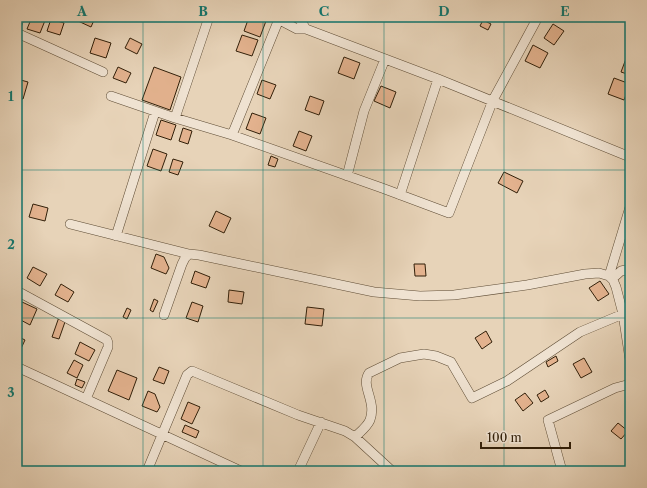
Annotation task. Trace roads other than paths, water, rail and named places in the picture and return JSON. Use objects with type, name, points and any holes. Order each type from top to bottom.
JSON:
[{"type":"street","points":[[17,25],[20,17]]},
{"type":"street","points":[[175,118],[209,17]]},
{"type":"street","points":[[298,17],[306,29]]},
{"type":"street","points":[[111,96],[155,112],[232,135],[449,213],[493,100],[538,17]]},
{"type":"street","points":[[232,135],[277,18],[297,29],[306,29],[385,58],[493,100],[630,157]]},
{"type":"street","points":[[17,32],[103,72]]},
{"type":"street","points":[[347,176],[364,111],[385,58]]},
{"type":"street","points":[[400,195],[438,79]]},
{"type":"street","points":[[116,236],[155,112]]},
{"type":"street","points":[[610,278],[630,207]]},
{"type":"street","points":[[70,224],[189,254],[374,292],[420,296],[454,295],[599,273],[610,278],[616,287],[630,355]]},
{"type":"street","points":[[164,315],[182,264],[189,254]]},
{"type":"street","points":[[610,278],[621,271],[630,269]]},
{"type":"street","points":[[17,291],[107,340],[108,347],[86,399]]},
{"type":"street","points":[[355,437],[370,421],[372,411],[371,401],[366,386],[367,376],[369,373],[400,358],[424,354],[436,356],[451,362],[472,398],[507,381],[580,332],[622,314]]},
{"type":"street","points":[[17,367],[241,471]]},
{"type":"street","points":[[148,471],[187,375],[192,371],[249,396],[345,431],[355,437],[392,471]]},
{"type":"street","points":[[562,471],[548,420],[615,388],[630,384]]},
{"type":"street","points":[[298,471],[321,422]]},
{"type":"street","points":[[17,469],[21,471]]}]
